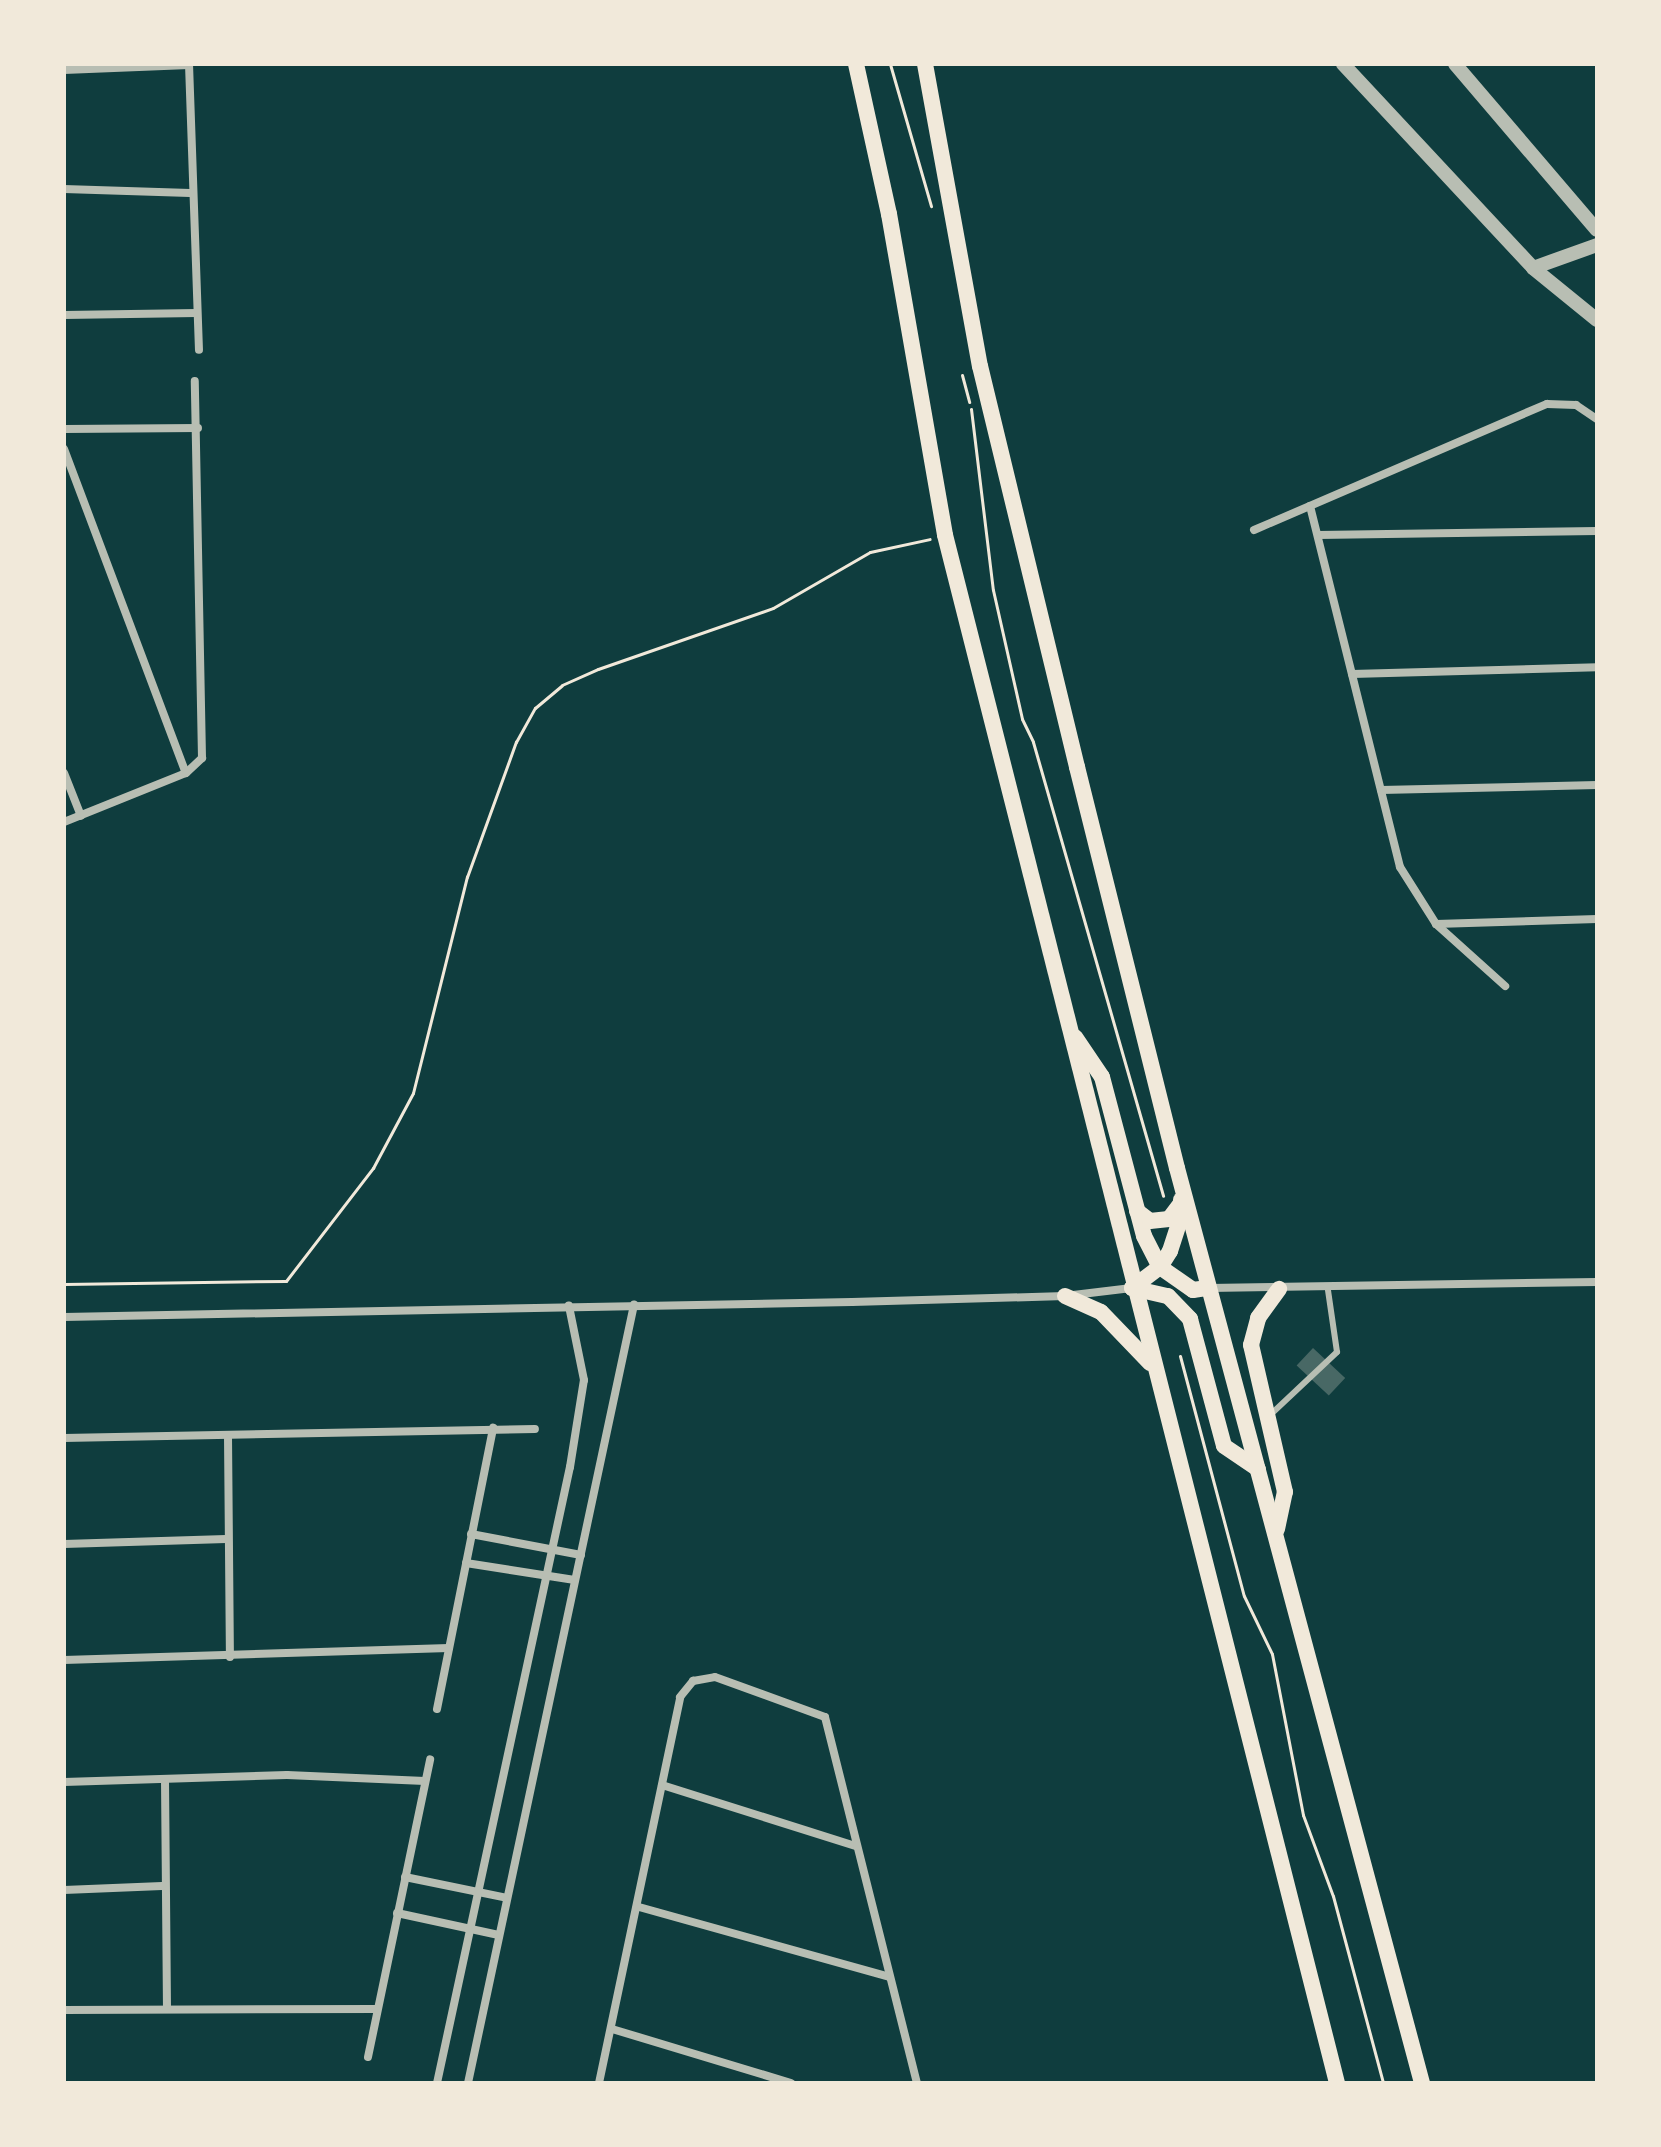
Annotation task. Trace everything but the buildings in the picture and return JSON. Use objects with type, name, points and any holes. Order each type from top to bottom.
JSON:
[{"type":"main road","points":[[856,64],[889,214],[945,535],[1132,1288],[1337,2083]]},
{"type":"main road","points":[[925,64],[991,414],[1180,1180],[1422,2083]]},
{"type":"main road","points":[[1067,1026],[1102,1077],[1137,1211],[1160,1267],[1193,1290],[1208,1288]]},
{"type":"main road","points":[[1132,1288],[1160,1267],[1181,1218],[1180,1180]]},
{"type":"main road","points":[[1137,1211],[1150,1221],[1169,1219],[1181,1203]]},
{"type":"main road","points":[[1132,1288],[1168,1296],[1190,1319],[1224,1446],[1258,1469]]},
{"type":"main road","points":[[1276,1535],[1285,1492],[1251,1345],[1258,1318],[1279,1289]]},
{"type":"main road","points":[[1065,1296],[1101,1312],[1154,1368]]},
{"type":"street","points":[[64,70],[189,64],[190,193],[199,350]]},
{"type":"street","points":[[1343,64],[1533,268],[1597,320]]},
{"type":"street","points":[[1455,64],[1597,230]]},
{"type":"street","points":[[64,189],[190,193]]},
{"type":"street","points":[[1533,268],[1597,245]]},
{"type":"street","points":[[64,315],[197,313]]},
{"type":"street","points":[[64,822],[186,773],[200,764],[205,729],[195,381]]},
{"type":"street","points":[[1254,530],[1547,404],[1576,405],[1597,419]]},
{"type":"street","points":[[64,429],[198,428]]},
{"type":"street","points":[[64,449],[186,773]]},
{"type":"street","points":[[1310,506],[1400,867],[1436,924],[1505,986]]},
{"type":"street","points":[[1318,535],[1597,531]]},
{"type":"street","points":[[1352,674],[1597,667]]},
{"type":"street","points":[[64,773],[81,816]]},
{"type":"street","points":[[1381,790],[1597,785]]},
{"type":"street","points":[[1436,924],[1597,919]]},
{"type":"street","points":[[1208,1288],[1328,1290],[1597,1282]]},
{"type":"street","points":[[64,1317],[1065,1296],[1132,1288]]},
{"type":"street","points":[[468,2083],[634,1305]]},
{"type":"street","points":[[437,2083],[584,1380],[569,1306]]},
{"type":"street","points":[[437,1709],[493,1428]]},
{"type":"street","points":[[64,1438],[535,1429]]},
{"type":"street","points":[[228,1436],[226,1539],[230,1657]]},
{"type":"street","points":[[471,1534],[581,1555]]},
{"type":"street","points":[[64,1544],[226,1539]]},
{"type":"street","points":[[466,1563],[575,1580]]},
{"type":"street","points":[[64,1660],[449,1648]]},
{"type":"street","points":[[599,2083],[639,1907],[680,1697],[693,1681],[715,1677],[825,1717],[917,2083]]},
{"type":"street","points":[[368,2057],[430,1759]]},
{"type":"street","points":[[64,1782],[287,1775],[425,1781]]},
{"type":"street","points":[[165,1780],[162,1886],[167,2009]]},
{"type":"street","points":[[662,1785],[855,1846]]},
{"type":"street","points":[[405,1877],[507,1898]]},
{"type":"street","points":[[64,1890],[162,1886]]},
{"type":"street","points":[[639,1907],[889,1977]]},
{"type":"street","points":[[397,1913],[499,1935]]},
{"type":"street","points":[[64,2010],[377,2009]]},
{"type":"street","points":[[612,2029],[791,2083]]},
{"type":"lane","points":[[1268,1417],[1337,1352],[1328,1290]]},
{"type":"path","points":[[890,64],[933,214]]},
{"type":"path","points":[[961,367],[993,590],[1022,719],[1033,742],[1169,1219]]},
{"type":"path","points":[[64,1284],[286,1281],[373,1168],[413,1093],[467,877],[516,742],[535,708],[562,685],[598,669],[773,608],[870,552],[945,535]]},
{"type":"path","points":[[1179,1353],[1244,1596],[1272,1654],[1303,1815],[1333,1896],[1383,2083]]}]
